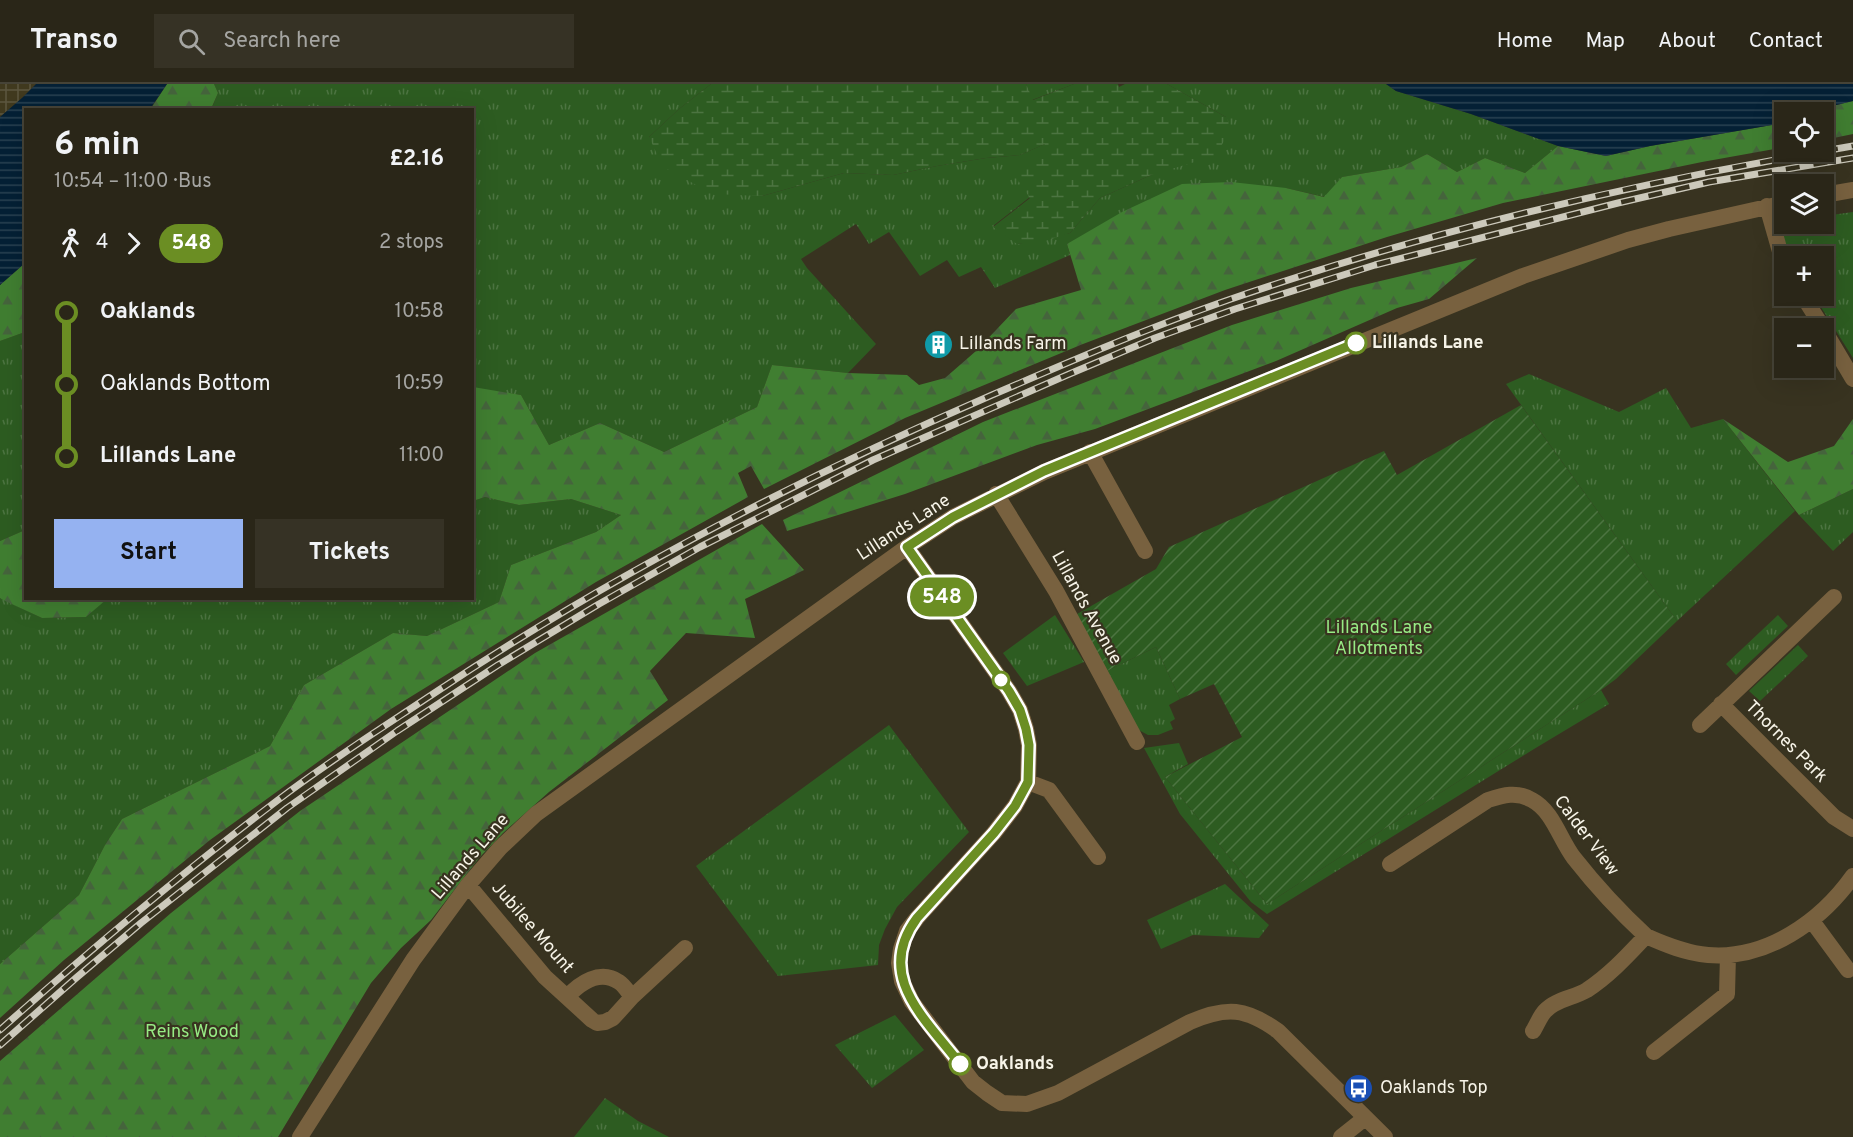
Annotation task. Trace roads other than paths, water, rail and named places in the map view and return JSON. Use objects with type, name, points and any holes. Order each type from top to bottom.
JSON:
[{"type":"street","points":[[1834,193],[1853,190]]},
{"type":"street","name":"Lillands Lane","points":[[300,1137],[413,960],[468,885],[500,848],[536,814],[907,547],[953,517],[996,494],[1090,452],[1523,276],[1628,240],[1774,205]]},
{"type":"street","points":[[1767,206],[1778,246]]},
{"type":"street","points":[[1834,347],[1853,379]]},
{"type":"street","points":[[1090,452],[1145,551]]},
{"type":"street","name":"Lillands Avenue","points":[[996,494],[1056,591],[1137,742]]},
{"type":"street","points":[[907,547],[1009,691],[1020,710],[1029,745],[1028,782],[1015,806],[994,833],[917,918],[907,931],[901,949],[899,963],[903,981],[912,1002],[973,1082],[1002,1103],[1027,1104],[1058,1093],[1199,1018],[1221,1012],[1248,1013],[1261,1018],[1278,1031],[1385,1137]]},
{"type":"street","name":"Thornes Park","points":[[1700,725],[1834,597]]},
{"type":"street","name":"Thornes Park","points":[[1721,704],[1834,817],[1853,829]]},
{"type":"street","points":[[1028,782],[1049,790],[1098,857]]},
{"type":"street","name":"Calder View","points":[[1390,864],[1488,800],[1504,795],[1521,795],[1542,806],[1574,858],[1617,908],[1646,936],[1666,945],[1708,955],[1728,955],[1751,950],[1792,933],[1812,921],[1830,905],[1853,876]]},
{"type":"street","name":"Jubilee Mount","points":[[468,885],[545,977],[597,1023],[613,1018],[632,997],[685,948]]},
{"type":"street","points":[[1812,921],[1848,970]]},
{"type":"street","points":[[1533,1031],[1544,1011],[1556,1003],[1587,990],[1617,967],[1646,936]]},
{"type":"street","points":[[1654,1052],[1727,994],[1728,955]]},
{"type":"street","name":"Jubilee Mount","points":[[567,997],[577,986],[599,977],[621,982],[632,997]]},
{"type":"street","points":[[1341,1137],[1365,1118]]},
{"type":"water","points":[[36,84],[167,84],[151,108],[24,108],[24,264],[0,285],[0,117]]},
{"type":"water","points":[[1386,84],[1853,84],[1853,101],[1834,106],[1834,102],[1774,102],[1774,124],[1772,125],[1606,156],[1558,146],[1471,114],[1396,91]]},
{"type":"railway","points":[[1834,149],[1853,146]]},
{"type":"railway","points":[[0,1045],[141,923],[287,808],[397,731],[498,665],[599,604],[700,547],[873,460],[1155,338],[1235,309],[1375,265],[1709,182],[1853,158]]},
{"type":"railway","points":[[0,1030],[102,941],[207,855],[297,786],[357,744],[505,647],[572,607],[709,530],[779,494],[992,395],[1111,345],[1231,299],[1449,232],[1596,196],[1774,160]]},
{"type":"place","name":"Lillands Lane","points":[[1356,343]]},
{"type":"place","name":"Lillands Farm","points":[[938,344]]},
{"type":"place","name":"Oaklands","points":[[960,1064]]},
{"type":"place","name":"Oaklands Top","points":[[1359,1088]]},
{"type":"park label","name":"Lillands Lane Allotments","points":[[1379,638]]},
{"type":"park label","name":"Reins Wood","points":[[192,1032]]}]
